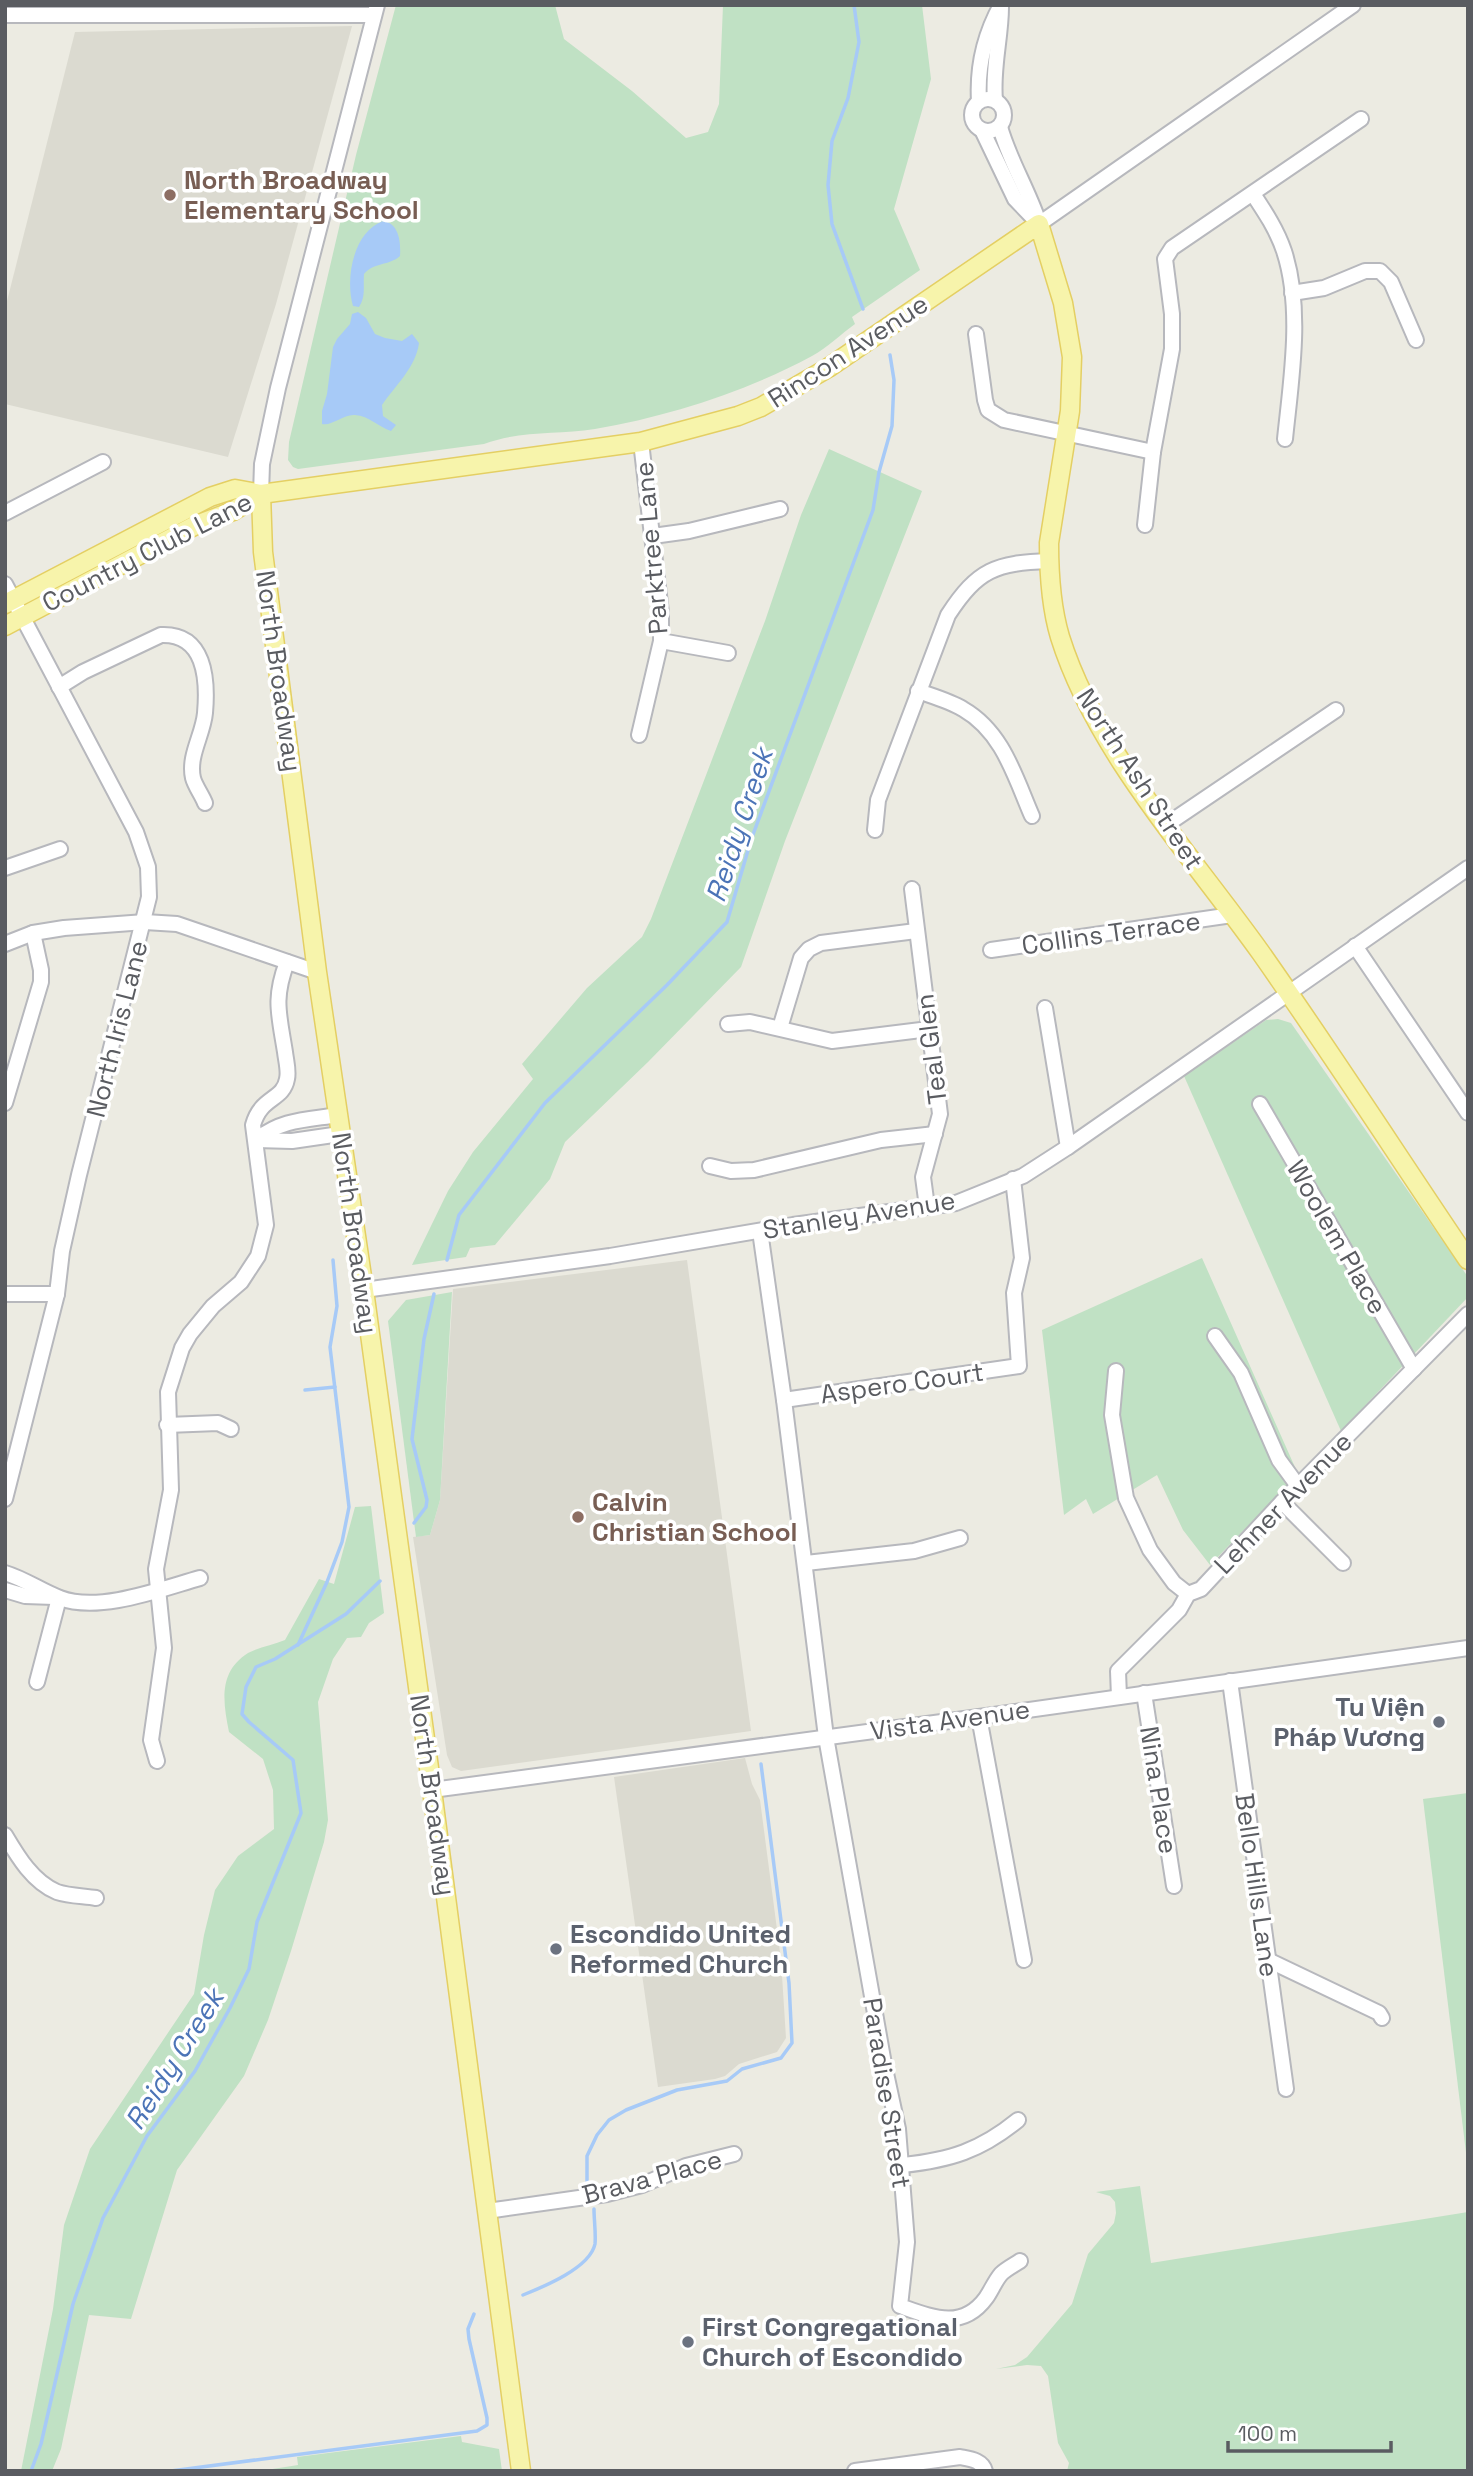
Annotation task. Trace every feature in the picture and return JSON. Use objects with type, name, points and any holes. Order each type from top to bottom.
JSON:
[{"type":"main road","name":"North Ash Street","points":[[1039,224],[1063,303],[1072,357],[1070,411],[1049,543],[1049,561],[1053,605],[1060,636],[1074,675],[1098,723],[1166,825],[1287,993],[1468,1260]]},
{"type":"main road","name":"Rincon Avenue","points":[[261,494],[641,442],[679,434],[761,407],[828,369],[1039,224]]},
{"type":"main road","name":"Country Club Lane","points":[[8,596],[210,497],[235,489],[261,494]]},
{"type":"main road","name":"Country Club Lane","points":[[5,626],[194,526],[233,510],[261,494]]},
{"type":"main road","name":"North Broadway","points":[[261,494],[263,552],[317,972],[364,1290],[521,2471]]},
{"type":"street","points":[[995,100],[993,82],[1001,31],[1001,5],[986,38],[979,102],[972,114],[974,124],[982,130],[1014,199],[1039,224]]},
{"type":"street","name":"Rincon Avenue","points":[[1039,224],[1353,5]]},
{"type":"street","points":[[5,15],[167,10],[375,10]]},
{"type":"street","name":"North Broadway","points":[[261,494],[262,464],[278,388],[375,10]]},
{"type":"street","points":[[979,102],[995,100],[1003,107],[1005,112],[1000,127],[1006,149],[1028,192],[1039,224]]},
{"type":"street","points":[[1145,525],[1153,452],[1172,349],[1172,314],[1165,259],[1172,248],[1361,119]]},
{"type":"street","points":[[982,130],[992,131],[1000,127]]},
{"type":"street","points":[[1253,194],[1269,218],[1284,250],[1292,284],[1294,352],[1285,439]]},
{"type":"street","points":[[1292,293],[1324,288],[1365,271],[1380,271],[1391,282],[1416,340]]},
{"type":"street","points":[[976,334],[988,410],[1004,420],[1153,452]]},
{"type":"street","name":"Parktree Lane","points":[[639,735],[661,641],[661,612],[641,442]]},
{"type":"street","points":[[5,513],[103,462]]},
{"type":"street","points":[[653,536],[689,531],[780,509]]},
{"type":"street","points":[[875,830],[878,800],[948,615],[965,589],[992,570],[1019,562],[1049,561]]},
{"type":"street","name":"North Iris Lane","points":[[5,1499],[57,1294],[62,1251],[76,1188],[145,922],[149,897],[148,867],[136,832],[22,617],[8,596]]},
{"type":"street","points":[[59,687],[83,672],[161,635],[174,634],[188,641],[198,653],[205,676],[205,715],[193,759],[193,779],[205,803]]},
{"type":"street","points":[[661,641],[728,653]]},
{"type":"street","points":[[918,691],[961,707],[995,736],[1032,816]]},
{"type":"street","points":[[1166,825],[1336,710]]},
{"type":"street","points":[[5,868],[60,849]]},
{"type":"street","name":"Stanley Avenue","points":[[364,1290],[610,1256],[956,1203],[1023,1176],[1068,1147],[1468,868]]},
{"type":"street","name":"Teal Glen","points":[[912,889],[940,1114],[923,1177],[927,1207]]},
{"type":"street","name":"Collins Terrace","points":[[991,950],[1232,915]]},
{"type":"street","points":[[5,944],[33,933],[64,928],[145,922],[177,924],[317,972]]},
{"type":"street","points":[[780,1028],[801,958],[809,949],[821,943],[916,931]]},
{"type":"street","points":[[5,1103],[41,982],[33,933]]},
{"type":"street","points":[[1355,946],[1468,1113]]},
{"type":"street","points":[[157,1761],[151,1741],[163,1648],[158,1552],[171,1490],[168,1392],[182,1348],[201,1318],[241,1282],[249,1271],[263,1238],[266,1225],[253,1125],[257,1112],[263,1104],[281,1092],[288,1076],[277,996],[287,962]]},
{"type":"street","points":[[1045,1008],[1068,1147]]},
{"type":"street","points":[[728,1024],[750,1022],[832,1041],[929,1029]]},
{"type":"street","name":"Woolem Place","points":[[1259,1104],[1414,1369]]},
{"type":"street","points":[[256,1140],[269,1129],[291,1121],[338,1115]]},
{"type":"street","points":[[256,1140],[292,1141],[340,1134]]},
{"type":"street","points":[[710,1166],[731,1171],[754,1170],[881,1140],[935,1134]]},
{"type":"street","name":"Aspero Court","points":[[785,1400],[1019,1366],[1014,1293],[1022,1258],[1013,1179]]},
{"type":"street","name":"Paradise Street","points":[[760,1231],[785,1400],[826,1737],[903,2165],[907,2242],[900,2306],[928,2316],[961,2318],[976,2310],[1001,2274],[1020,2261]]},
{"type":"street","points":[[5,1294],[57,1294]]},
{"type":"street","name":"Lehner Avenue","points":[[1119,1697],[1118,1671],[1179,1610],[1188,1594],[1201,1588],[1468,1314]]},
{"type":"street","points":[[1215,1336],[1241,1373],[1279,1460],[1298,1486]]},
{"type":"street","points":[[1116,1371],[1112,1416],[1126,1499],[1150,1550],[1174,1583],[1188,1594]]},
{"type":"street","points":[[167,1425],[218,1423],[231,1429]]},
{"type":"street","points":[[1282,1502],[1343,1563]]},
{"type":"street","points":[[806,1563],[914,1551],[960,1538]]},
{"type":"street","points":[[5,1573],[29,1581],[59,1598]]},
{"type":"street","points":[[5,1590],[25,1596],[93,1603],[158,1590],[200,1577]]},
{"type":"street","points":[[37,1682],[59,1598]]},
{"type":"street","name":"Vista Avenue","points":[[432,1790],[1468,1648]]},
{"type":"street","name":"Bello Hills Lane","points":[[1230,1681],[1286,2088]]},
{"type":"street","name":"Nina Place","points":[[1144,1693],[1174,1886]]},
{"type":"street","points":[[979,1717],[1024,1960]]},
{"type":"street","points":[[5,1835],[20,1859],[41,1883],[59,1893],[96,1898]]},
{"type":"street","points":[[1268,1960],[1379,2013],[1382,2018]]},
{"type":"street","points":[[903,2165],[965,2154],[995,2139],[1018,2120]]},
{"type":"street","name":"Brava Place","points":[[486,2211],[607,2194],[642,2185],[686,2166],[734,2154]]},
{"type":"street","points":[[855,2471],[960,2457],[976,2460],[985,2467],[985,2471]]},
{"type":"shaded area","name":"North Broadway Elementary School","points":[[352,26],[276,304],[228,457],[5,404],[5,309],[75,32]]},
{"type":"shaded area","name":"Calvin Christian School","points":[[687,1260],[751,1731],[461,1771],[452,1767],[447,1755],[413,1537],[430,1535],[440,1500],[453,1289]]},
{"type":"shaded area","points":[[745,1758],[752,1784],[760,1800],[781,1960],[786,2038],[777,2052],[739,2064],[725,2076],[658,2087],[614,1777]]},
{"type":"green space","points":[[396,5],[555,5],[564,39],[632,91],[686,138],[708,132],[719,104],[723,5],[922,5],[931,79],[894,209],[920,270],[852,317],[855,324],[818,353],[760,381],[679,410],[595,429],[525,435],[484,444],[298,469],[293,467],[288,460],[289,442],[356,155]]},
{"type":"green space","points":[[829,449],[922,491],[785,841],[741,967],[565,1142],[550,1179],[495,1245],[470,1248],[466,1257],[412,1265],[448,1191],[473,1152],[533,1079],[522,1064],[587,988],[642,937],[765,621],[801,515]]},
{"type":"green space","points":[[1278,1019],[1291,1023],[1468,1277],[1468,1297],[1341,1431],[1184,1076],[1266,1020]]},
{"type":"green space","points":[[1202,1258],[1298,1474],[1210,1565],[1183,1530],[1157,1475],[1093,1514],[1086,1499],[1064,1515],[1042,1330]]},
{"type":"green space","points":[[452,1292],[440,1500],[430,1535],[416,1537],[388,1321],[406,1300]]},
{"type":"green space","points":[[371,1506],[384,1613],[369,1623],[361,1637],[347,1638],[333,1659],[318,1702],[328,1820],[324,1842],[268,2020],[244,2076],[177,2170],[131,2319],[89,2315],[61,2449],[52,2471],[21,2471],[53,2309],[64,2225],[90,2149],[194,1994],[215,1890],[238,1856],[274,1829],[273,1790],[263,1759],[229,1732],[224,1699],[227,1678],[238,1661],[248,1653],[285,1640],[319,1579],[334,1584],[355,1507]]},
{"type":"green space","points":[[1468,1793],[1468,2169],[1423,1799]]},
{"type":"green space","points":[[1140,2186],[1151,2263],[1468,2212],[1468,2471],[1067,2471],[1069,2463],[1058,2443],[1048,2376],[1041,2366],[996,2369],[1015,2365],[1027,2357],[1072,2304],[1088,2254],[1114,2223],[1115,2202],[1110,2196],[1096,2192]]},
{"type":"green space","points":[[461,2436],[462,2442],[499,2449],[502,2471],[260,2471],[298,2465],[297,2457]]},
{"type":"water","points":[[383,221],[396,229],[400,256],[364,274],[363,299],[359,307],[353,306],[351,270],[358,246],[373,227]]},
{"type":"water","points":[[358,312],[366,318],[375,334],[402,341],[412,334],[419,343],[414,360],[382,405],[383,416],[396,425],[391,431],[365,417],[355,415],[322,424],[333,347],[350,324],[352,314]]},
{"type":"waterway","name":"Reidy Creek","points":[[854,5],[859,42],[848,98],[832,141],[828,185],[832,224],[863,309]]},
{"type":"waterway","name":"Reidy Creek","points":[[447,1260],[459,1215],[545,1103],[667,985],[727,922],[751,840],[873,510],[879,472],[892,426],[894,380],[890,355]]},
{"type":"waterway","points":[[298,1645],[342,1542],[349,1507],[330,1347],[337,1306],[333,1260]]},
{"type":"waterway","name":"Reidy Creek","points":[[414,1523],[426,1507],[427,1500],[412,1439],[424,1339],[434,1294]]},
{"type":"waterway","points":[[305,1390],[335,1387]]},
{"type":"waterway","name":"Reidy Creek","points":[[31,2471],[41,2444],[73,2304],[103,2218],[147,2136],[195,2071],[230,2008],[249,1969],[257,1922],[301,1813],[293,1760],[242,1714],[246,1687],[256,1667],[275,1659],[346,1614],[380,1581]]},
{"type":"waterway","points":[[587,2182],[587,2156],[597,2135],[609,2120],[626,2110],[677,2090],[727,2081],[742,2069],[781,2058],[792,2043],[789,1983],[761,1764]]},
{"type":"waterway","points":[[523,2295],[565,2276],[591,2253],[595,2244],[594,2209]]},
{"type":"waterway","points":[[171,2471],[477,2431],[487,2425],[487,2418],[469,2339],[468,2329],[474,2314]]},
{"type":"place","name":"North Broadway Elementary School","points":[[170,195]]},
{"type":"place","name":"Calvin Christian School","points":[[578,1517]]},
{"type":"place","name":"Tu Viện Pháp Vương","points":[[1439,1722]]},
{"type":"place","name":"Escondido United Reformed Church","points":[[556,1949]]},
{"type":"place","name":"First Congregational Church of Escondido","points":[[688,2342]]}]
